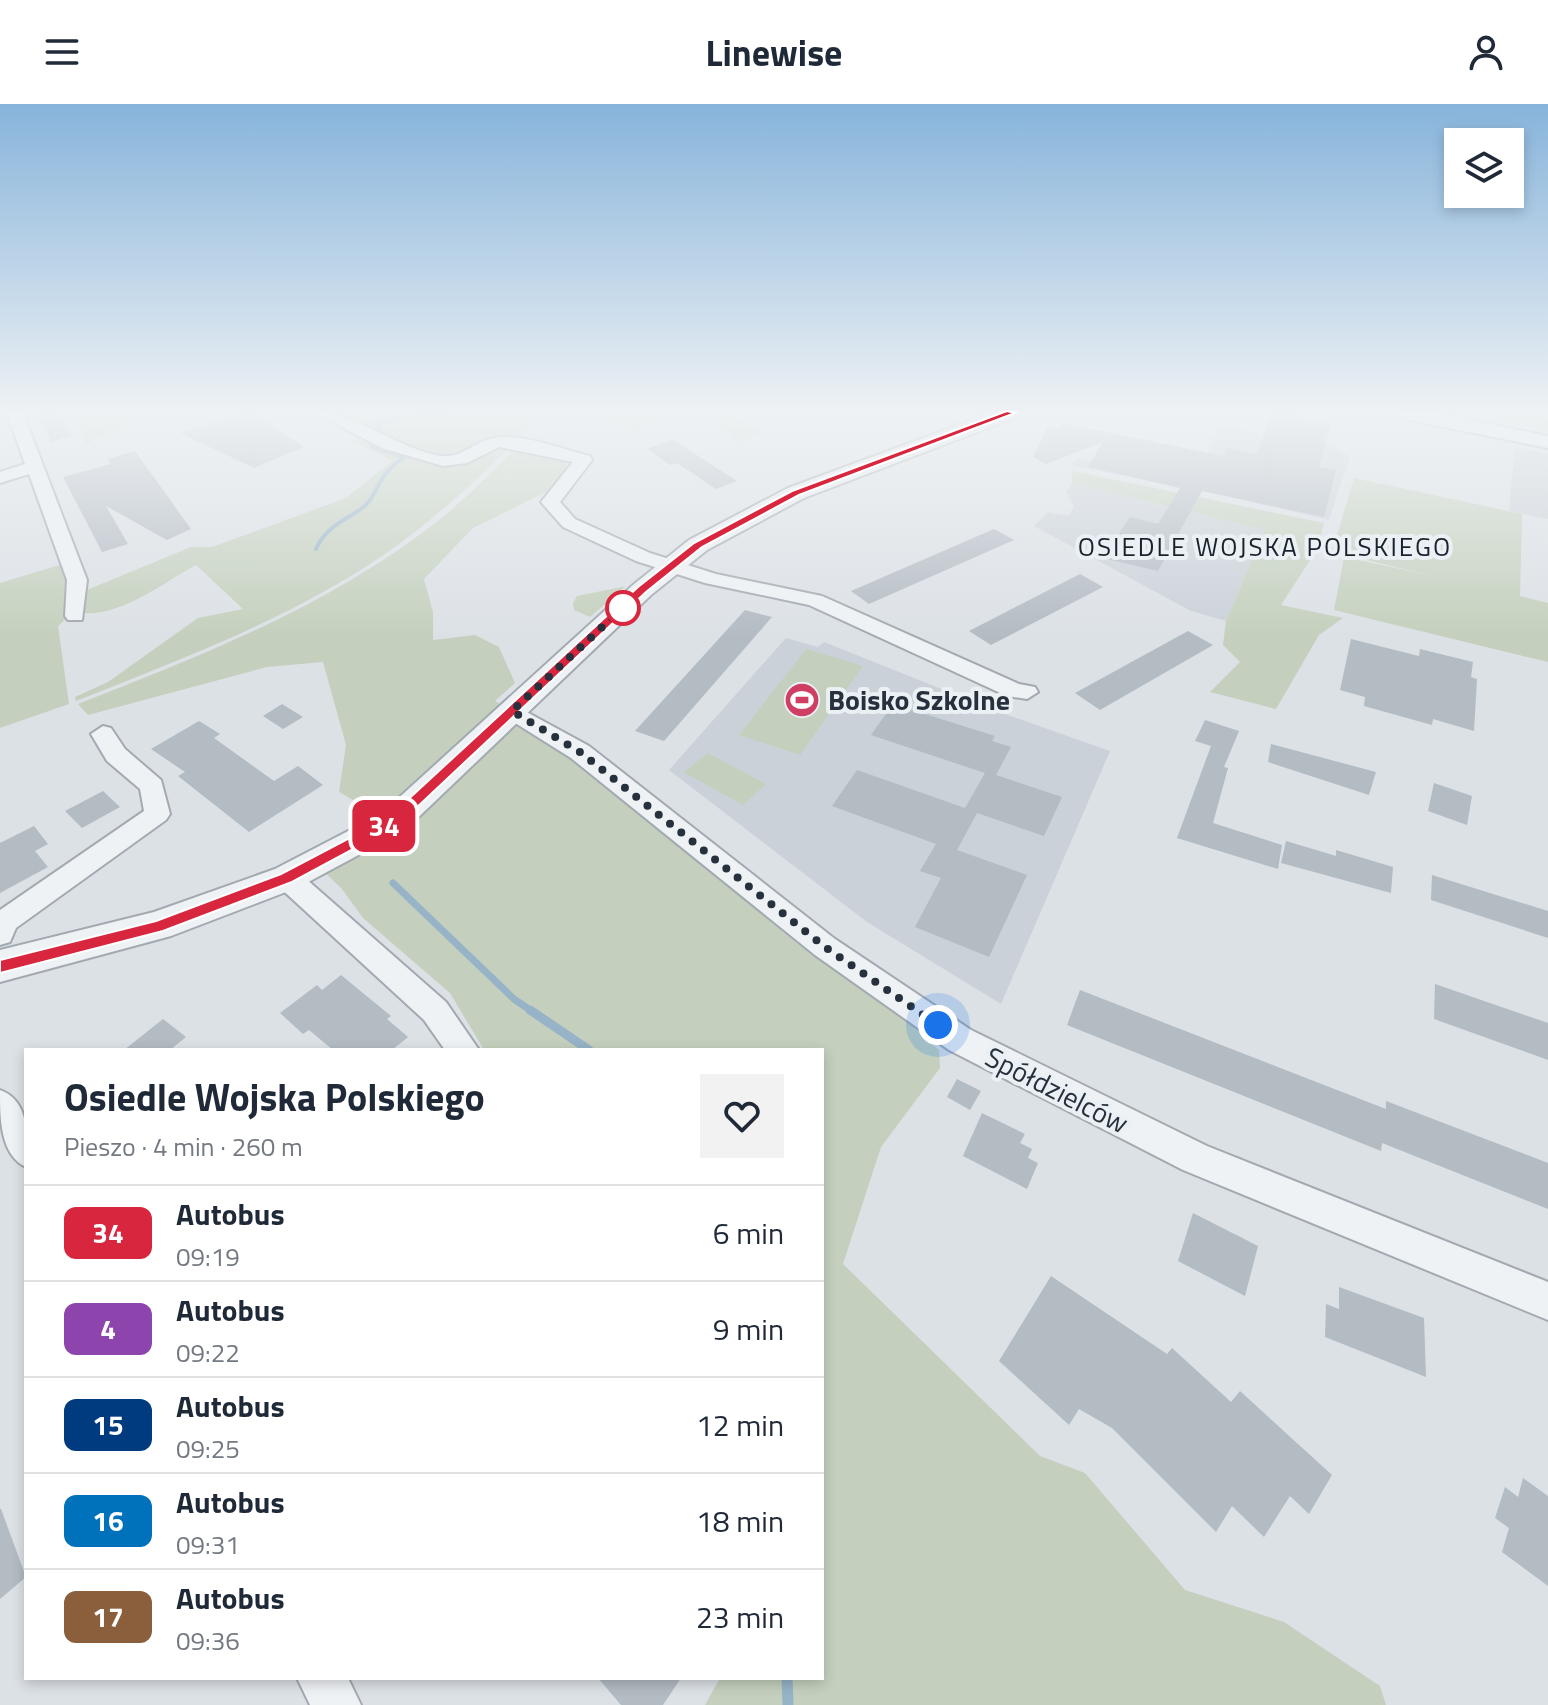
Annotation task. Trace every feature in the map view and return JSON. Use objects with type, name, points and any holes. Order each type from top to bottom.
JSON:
[{"type":"street","points":[[42,488],[64,538],[77,580],[75,616]]},
{"type":"street","points":[[561,488],[550,502],[554,509],[580,528],[667,567],[732,584],[815,600],[1015,691],[1027,692]]},
{"type":"street","points":[[0,966],[158,926],[287,878],[393,822],[667,567],[698,545],[769,505],[814,488]]},
{"type":"street","name":"Spółdzielców","points":[[512,711],[580,752],[825,947],[960,1040],[1195,1158],[1548,1301]]},
{"type":"street","points":[[0,934],[4,922],[157,814],[152,786],[116,755],[103,734]]},
{"type":"street","points":[[287,878],[435,1011],[462,1048]]},
{"type":"street","points":[[0,1105],[24,1147]]},
{"type":"street","points":[[322,1680],[337,1705]]},
{"type":"shaded area","points":[[1069,488],[1091,488],[1265,530],[1226,621],[1191,611],[1034,526],[1048,512],[1068,516],[1074,507],[1066,492]]},
{"type":"shaded area","points":[[1190,488],[1340,488],[1329,520]]},
{"type":"shaded area","points":[[1511,488],[1548,488],[1548,519],[1509,511]]},
{"type":"shaded area","points":[[786,638],[818,647],[824,642],[994,710],[1110,751],[1001,1004],[867,922],[669,770]]},
{"type":"green space","points":[[359,488],[467,488],[385,554],[312,598],[235,636],[76,701],[75,697],[108,682],[198,618],[243,609],[196,565],[140,598],[110,610],[80,613],[82,592],[191,547],[212,547],[346,498]]},
{"type":"green space","points":[[476,488],[550,488],[473,528],[424,579],[433,612],[433,640],[475,635],[499,647],[515,683],[495,701],[580,752],[825,947],[939,1050],[940,1068],[881,1147],[843,1264],[1040,1456],[1085,1473],[1185,1590],[1284,1622],[1380,1686],[1386,1705],[705,1705],[719,1680],[824,1680],[824,1048],[483,1048],[450,993],[363,918],[342,889],[315,863],[392,822],[339,792],[346,745],[323,662],[267,667],[88,715],[78,704],[220,646],[312,602],[399,549]]},
{"type":"green space","points":[[1091,488],[1153,488],[1324,523],[1318,548],[1281,605],[1343,618],[1319,635],[1276,709],[1210,692],[1240,662],[1223,645],[1226,621],[1265,530]]},
{"type":"green space","points":[[1351,488],[1399,488],[1522,514],[1520,596],[1548,603],[1548,662],[1334,610],[1344,557],[1429,575],[1332,552]]},
{"type":"green space","points":[[66,563],[72,582],[69,616],[58,626],[69,704],[0,728],[0,583]]},
{"type":"green space","points":[[626,586],[590,617],[574,610],[573,603],[577,596]]},
{"type":"green space","name":"Boisko Szkolne","points":[[806,649],[863,666],[800,755],[739,735]]},
{"type":"green space","points":[[708,753],[766,784],[743,805],[684,772]]},
{"type":"building","points":[[69,488],[161,488],[191,529],[167,540],[106,506],[128,544],[102,552]]},
{"type":"building","points":[[1180,488],[1331,488],[1324,517],[1202,491],[1158,571],[1103,558],[1130,517],[1158,524]]},
{"type":"building","points":[[994,529],[1014,540],[869,604],[851,591]]},
{"type":"building","points":[[1080,574],[1103,587],[991,645],[969,631]]},
{"type":"building","points":[[745,610],[772,617],[664,741],[635,731]]},
{"type":"building","points":[[1188,631],[1213,645],[1100,710],[1075,693]]},
{"type":"building","points":[[1351,639],[1419,656],[1420,649],[1473,662],[1471,677],[1477,679],[1474,731],[1433,719],[1432,725],[1364,706],[1365,697],[1340,690]]},
{"type":"building","points":[[282,704],[303,717],[283,729],[263,716]]},
{"type":"building","points":[[893,704],[995,736],[992,741],[1011,747],[996,775],[1062,797],[1044,836],[977,813],[957,850],[1027,875],[989,957],[915,927],[941,878],[920,871],[936,844],[832,806],[857,770],[965,808],[985,773],[871,735]]},
{"type":"building","points":[[1205,720],[1239,731],[1224,767],[1228,768],[1213,823],[1282,845],[1278,869],[1177,838],[1211,746],[1195,741]]},
{"type":"building","points":[[199,721],[220,734],[214,738],[274,781],[298,766],[323,785],[249,832],[178,776],[185,772],[151,749]]},
{"type":"building","points":[[1271,744],[1376,772],[1369,795],[1268,762]]},
{"type":"building","points":[[1434,783],[1472,796],[1467,825],[1428,811]]},
{"type":"building","points":[[103,791],[120,807],[82,828],[65,811]]},
{"type":"building","points":[[34,826],[48,844],[35,851],[48,867],[0,893],[0,843]]},
{"type":"building","points":[[1286,841],[1336,856],[1336,850],[1393,867],[1391,893],[1281,863]]},
{"type":"building","points":[[1432,875],[1548,911],[1548,938],[1431,900]]},
{"type":"building","points":[[341,975],[391,1016],[387,1019],[408,1037],[394,1048],[331,1048],[309,1030],[303,1034],[280,1013],[317,985],[322,990]]},
{"type":"building","points":[[1435,984],[1548,1023],[1548,1060],[1434,1019]]},
{"type":"building","points":[[1080,990],[1386,1109],[1386,1101],[1548,1163],[1548,1209],[1382,1143],[1381,1151],[1067,1025]]},
{"type":"building","points":[[163,1019],[186,1037],[172,1048],[127,1048]]},
{"type":"building","points":[[957,1079],[981,1091],[970,1110],[947,1097]]},
{"type":"building","points":[[982,1113],[1025,1134],[1020,1143],[1032,1149],[1028,1158],[1038,1163],[1027,1189],[963,1156]]},
{"type":"building","points":[[1193,1213],[1258,1246],[1245,1296],[1178,1261]]},
{"type":"building","points":[[1051,1276],[1167,1354],[1172,1348],[1231,1402],[1240,1391],[1332,1475],[1309,1514],[1290,1496],[1264,1537],[1232,1506],[1216,1532],[1112,1428],[1079,1409],[1069,1425],[999,1361]]},
{"type":"building","points":[[1339,1287],[1424,1318],[1426,1377],[1325,1337],[1326,1304],[1339,1309]]},
{"type":"building","points":[[1523,1478],[1548,1496],[1548,1586],[1502,1552],[1509,1528],[1495,1518],[1505,1487],[1518,1497]]},
{"type":"building","points":[[0,1509],[24,1579],[0,1599]]},
{"type":"building","points":[[600,1680],[680,1680],[663,1705],[621,1705]]},
{"type":"waterway","points":[[316,549],[329,531],[367,504],[377,488]]},
{"type":"waterway","points":[[393,883],[514,999],[533,1012]]},
{"type":"waterway","points":[[530,1010],[586,1048]]},
{"type":"waterway","points":[[787,1680],[788,1705]]},
{"type":"bus line","name":"34","points":[[0,967],[158,926],[287,878],[393,822],[667,567],[736,522],[810,488]]},
{"type":"place","name":"Boisko Szkolne","points":[[802,700]]},
{"type":"district","name":"OSIEDLE WOJSKA POLSKIEGO","points":[[1265,547]]},
{"type":"route","points":[[623,608],[628,603],[512,711],[580,752],[825,947],[938,1025]]}]
